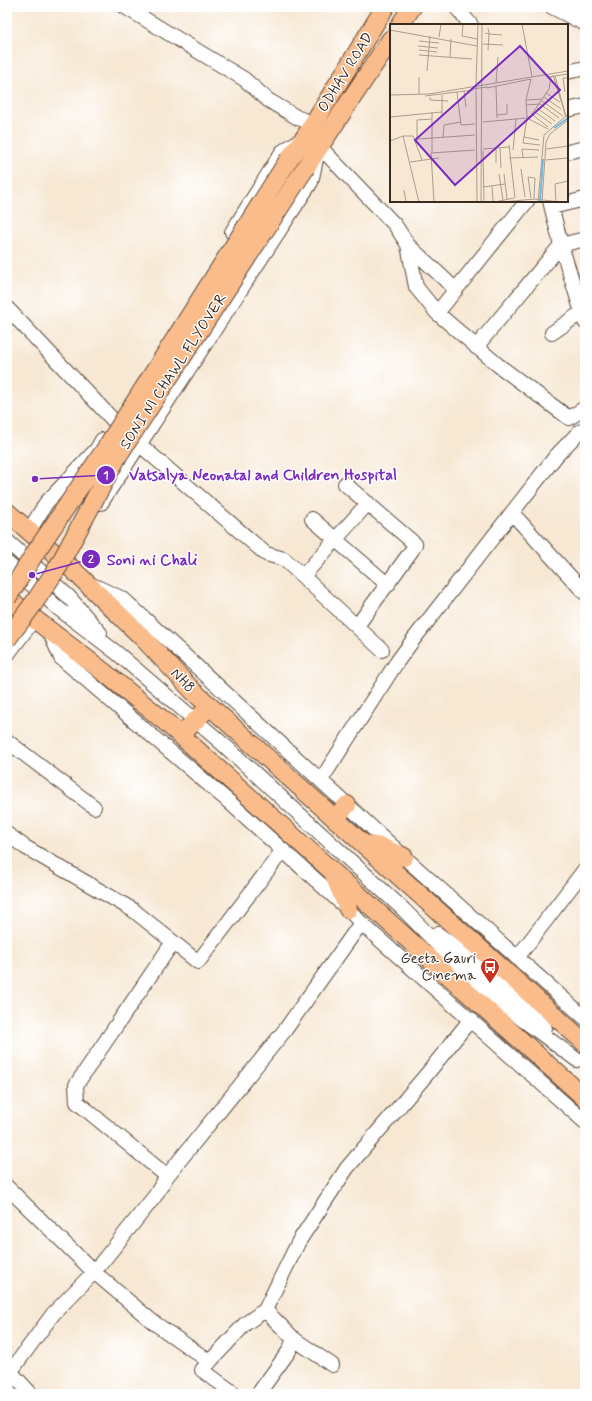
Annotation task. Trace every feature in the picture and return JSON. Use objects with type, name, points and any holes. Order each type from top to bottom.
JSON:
[{"type":"main road","name":"ODHAV ROAD","points":[[312,135],[385,7]]},
{"type":"main road","points":[[401,24],[412,7]]},
{"type":"main road","name":"ODHAV ROAD","points":[[312,135],[390,40]]},
{"type":"main road","name":"SONI NI CHAWL FLYOVER","points":[[7,598],[37,550],[104,452],[289,159],[312,135]]},
{"type":"main road","name":"SONI NI CHAWL FLYOVER","points":[[7,639],[34,603],[58,567],[119,454],[306,167],[312,135]]},
{"type":"main road","name":"NH8","points":[[7,512],[68,565],[142,637],[194,692],[585,1043]]},
{"type":"main road","points":[[7,598],[111,677],[181,735],[585,1098]]},
{"type":"main road","points":[[181,735],[210,706]]},
{"type":"main road","points":[[334,818],[347,805]]},
{"type":"main road","points":[[363,844],[381,846],[404,857]]},
{"type":"main road","points":[[332,871],[348,909]]},
{"type":"street","points":[[125,7],[244,79],[268,100],[298,118],[395,225],[408,245],[456,290]]},
{"type":"street","points":[[456,7],[470,24]]},
{"type":"street","points":[[552,7],[585,24]]},
{"type":"street","points":[[579,7],[585,10]]},
{"type":"street","points":[[568,72],[585,68]]},
{"type":"street","points":[[568,110],[585,106]]},
{"type":"street","points":[[28,531],[46,503],[96,448],[114,422],[282,152],[312,135]]},
{"type":"street","points":[[68,565],[103,500],[311,182],[312,135]]},
{"type":"street","points":[[568,152],[585,148]]},
{"type":"street","points":[[568,202],[585,199]]},
{"type":"street","points":[[437,313],[526,202]]},
{"type":"street","points":[[552,334],[584,317],[580,288],[561,245],[551,204],[565,202]]},
{"type":"street","points":[[476,347],[561,245],[585,239]]},
{"type":"street","points":[[408,245],[416,287],[437,313],[498,365],[569,418],[585,408]]},
{"type":"street","points":[[7,308],[114,422]]},
{"type":"street","points":[[321,780],[401,657],[556,456],[583,434]]},
{"type":"street","points":[[139,444],[266,554],[284,559],[382,650]]},
{"type":"street","points":[[345,484],[415,544],[357,626]]},
{"type":"street","points":[[303,576],[368,503]]},
{"type":"street","points":[[512,513],[585,593]]},
{"type":"street","points":[[312,520],[388,584]]},
{"type":"street","points":[[7,541],[69,597],[117,653]]},
{"type":"street","points":[[7,563],[59,609],[117,653],[195,720],[404,910],[473,960],[517,999],[581,1064]]},
{"type":"street","points":[[84,582],[123,599],[404,857],[585,1018]]},
{"type":"street","points":[[7,654],[35,618]]},
{"type":"street","points":[[49,630],[61,658],[228,801],[348,909],[361,923],[471,1019],[585,1122]]},
{"type":"street","points":[[7,740],[94,807]]},
{"type":"street","points":[[7,834],[25,847],[133,910],[198,962],[283,850]]},
{"type":"street","points":[[517,958],[585,869]]},
{"type":"street","points":[[31,1394],[9,1370],[53,1314],[94,1272],[155,1196],[167,1176],[285,1030],[361,923]]},
{"type":"street","points":[[167,1176],[77,1102],[76,1085],[173,942]]},
{"type":"street","points":[[235,1394],[202,1370],[245,1324],[265,1310],[299,1241],[346,1168],[427,1074],[471,1019]]},
{"type":"street","points":[[7,1187],[94,1272],[153,1322],[210,1362]]},
{"type":"street","points":[[265,1310],[294,1338],[332,1365]]},
{"type":"street","points":[[258,1394],[289,1351],[294,1338]]},
{"type":"place","name":"Vatsalya Neonatal and Children Hospital","points":[[35,479]]},
{"type":"place","name":"Soni ni Chali","points":[[32,575]]},
{"type":"place","name":"Geeta Gauri Cinema","points":[[490,984]]}]
